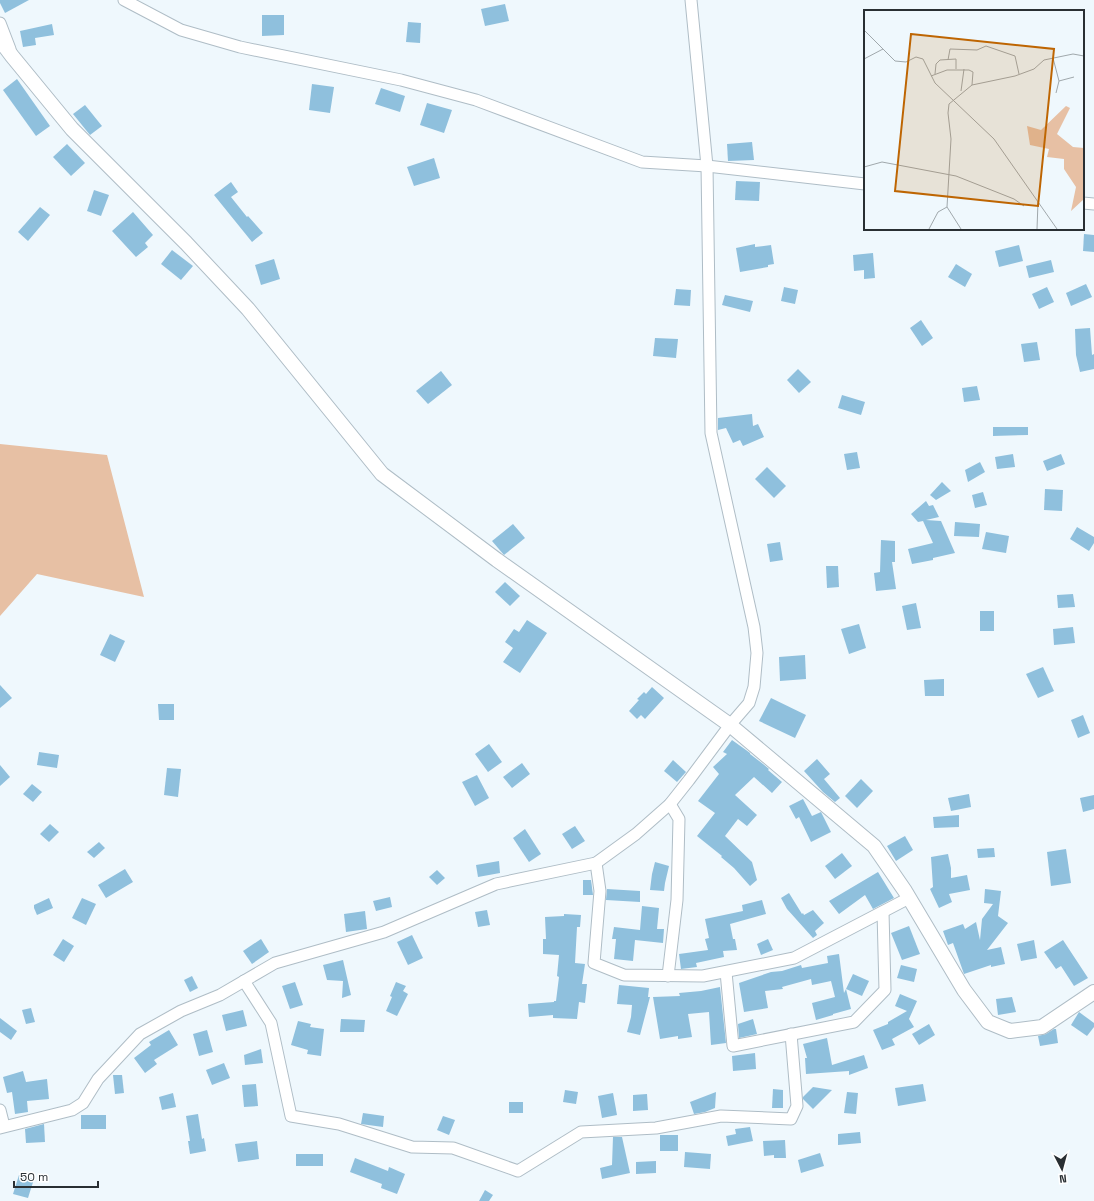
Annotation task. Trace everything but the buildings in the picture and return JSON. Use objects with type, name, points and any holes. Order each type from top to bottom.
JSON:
[{"type":"street","points":[[124,0],[181,30],[240,47],[401,80],[476,100],[642,162],[707,166],[864,184]]},
{"type":"street","points":[[0,1110],[2,1127],[72,1110],[83,1103],[98,1079],[140,1034],[181,1011],[220,995],[275,963],[384,932],[496,884],[596,862],[636,834],[670,804],[748,703],[754,687],[757,653],[754,627],[711,433],[707,166],[691,0]]},
{"type":"street","points":[[0,23],[12,56]]},
{"type":"street","points":[[0,40],[72,129],[186,243],[248,310],[382,474],[497,560],[730,725],[874,846],[909,898],[964,990],[988,1022],[1010,1031],[1042,1027],[1094,992]]},
{"type":"street","points":[[668,976],[678,900],[679,818],[670,804]]},
{"type":"street","points":[[596,862],[600,891],[594,963],[624,975],[703,976],[794,958],[909,898]]},
{"type":"street","points":[[726,972],[733,1046],[854,1022],[885,990],[883,912]]},
{"type":"street","points":[[244,981],[271,1023],[291,1116],[339,1124],[412,1147],[453,1148],[518,1171],[580,1132],[656,1128],[721,1116],[791,1119],[797,1106],[791,1034]]},
{"type":"shaded area","points":[[0,444],[107,455],[144,597],[37,574],[0,616]]}]
